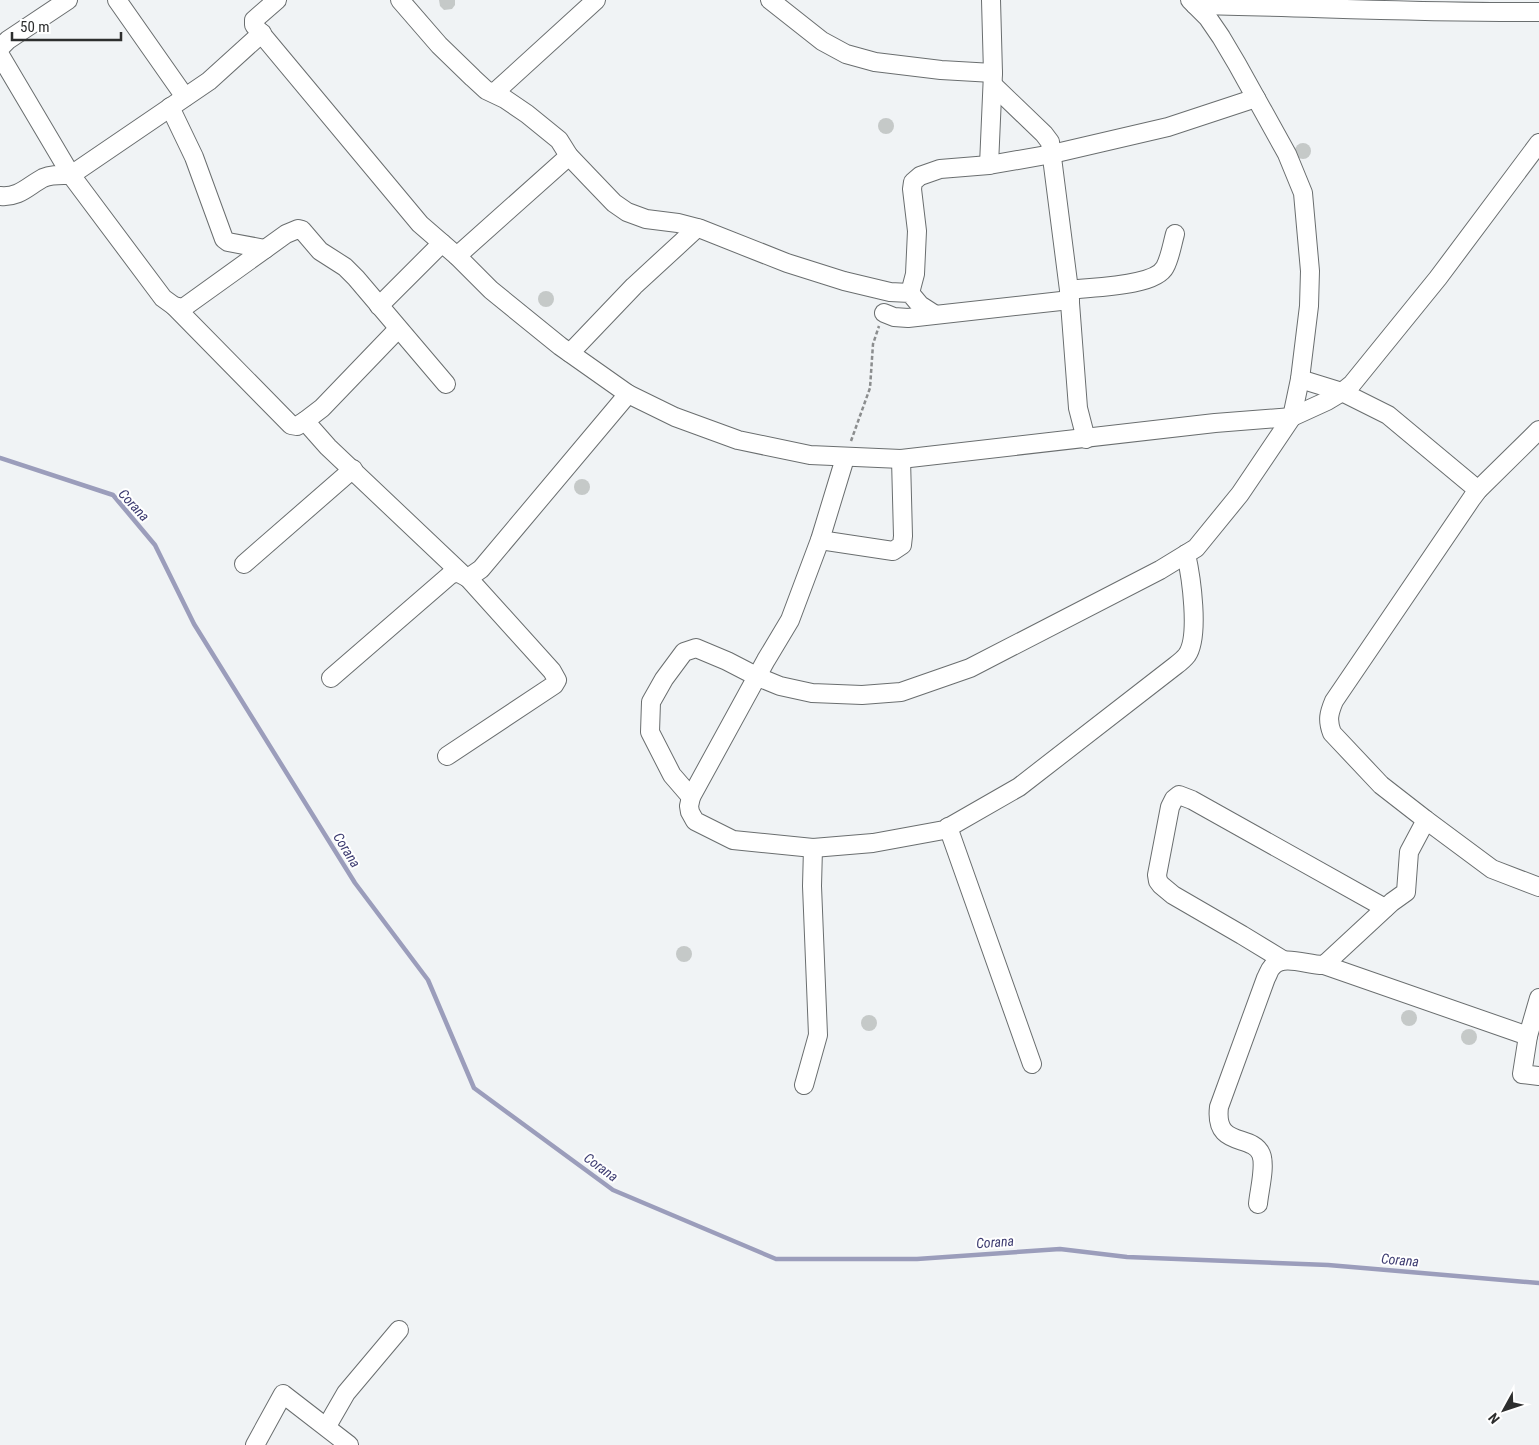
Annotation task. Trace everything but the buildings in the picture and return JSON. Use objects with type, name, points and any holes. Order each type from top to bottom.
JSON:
[{"type":"street","points":[[0,48],[8,40],[68,0]]},
{"type":"street","points":[[117,0],[186,97]]},
{"type":"street","points":[[277,0],[254,20],[254,25],[420,224],[490,290],[628,394],[675,417],[738,440],[810,455],[901,459],[1215,423],[1292,417],[1342,392],[1352,384],[1438,278],[1539,143]]},
{"type":"street","points":[[400,0],[438,45],[486,90],[527,114],[558,140],[569,156],[614,203],[627,212],[646,219],[678,223],[697,228],[787,263],[844,281],[890,292],[910,293],[920,305],[934,314]]},
{"type":"street","points":[[494,93],[596,0]]},
{"type":"street","points":[[770,0],[822,41],[846,54],[875,62],[993,79],[1050,142],[1069,295],[1078,408],[1086,439]]},
{"type":"street","points":[[989,165],[993,79],[991,0]]},
{"type":"street","points":[[1193,3],[1375,5],[1459,13],[1539,12]]},
{"type":"street","points":[[691,797],[672,775],[650,732],[651,702],[657,690],[684,652],[696,648],[727,660],[758,677],[780,686],[812,693],[862,695],[901,692],[970,668],[1160,570],[1196,548],[1240,494],[1292,417],[1300,379],[1309,306],[1310,271],[1304,193],[1288,154],[1221,37],[1208,18],[1193,3]]},
{"type":"street","points":[[0,196],[15,195],[44,178],[56,174],[71,175],[209,82],[262,33]]},
{"type":"street","points":[[0,55],[71,175],[163,298],[174,306],[291,425],[297,426],[322,408],[398,329]]},
{"type":"street","points":[[910,293],[915,274],[917,231],[912,189],[913,182],[920,176],[940,169],[989,165],[1052,154],[1168,127],[1256,98]]},
{"type":"street","points":[[170,107],[205,184],[224,239],[228,242],[265,249]]},
{"type":"street","points":[[456,256],[569,156]]},
{"type":"street","points":[[570,352],[634,286],[697,228]]},
{"type":"street","points":[[174,306],[183,308],[290,231],[302,230],[320,251],[345,267],[356,278],[446,384]]},
{"type":"street","points":[[884,313],[894,317],[908,318],[1069,295],[1152,278],[1165,268],[1175,234]]},
{"type":"street","points":[[379,306],[442,243]]},
{"type":"street","points":[[1300,379],[1342,392],[1388,415],[1478,490]]},
{"type":"street","points":[[464,576],[481,569],[628,394]]},
{"type":"street","points":[[305,421],[328,447],[464,576],[552,671],[558,680],[554,685],[447,756]]},
{"type":"street","points":[[1539,430],[1478,490],[1334,701],[1328,716],[1332,733],[1381,785],[1492,869],[1539,887]]},
{"type":"street","points":[[845,458],[820,540],[790,620],[691,797],[688,806],[695,821],[733,840],[813,848],[873,843],[944,830],[1019,787],[1187,655],[1194,631],[1190,571],[1186,554]]},
{"type":"street","points":[[820,540],[894,552],[902,545],[904,536],[901,459]]},
{"type":"street","points":[[244,564],[353,469]]},
{"type":"street","points":[[331,678],[450,575],[457,572],[464,576]]},
{"type":"street","points":[[1385,908],[1192,800],[1179,795],[1174,799],[1170,807],[1157,874],[1158,881],[1173,896],[1242,934],[1283,960],[1324,965],[1528,1036]]},
{"type":"street","points":[[1324,965],[1385,908],[1406,892],[1409,852],[1426,820]]},
{"type":"street","points":[[948,827],[1032,1064]]},
{"type":"street","points":[[804,1085],[818,1035],[812,886],[813,848]]},
{"type":"street","points":[[1258,1204],[1262,1164],[1261,1153],[1252,1145],[1229,1137],[1219,1124],[1217,1118],[1219,1107],[1266,978],[1272,967],[1283,960]]},
{"type":"street","points":[[1539,998],[1528,1036],[1522,1074],[1539,1076]]},
{"type":"street","points":[[327,1426],[346,1393],[399,1330]]},
{"type":"street","points":[[255,1445],[283,1394],[327,1426],[349,1445]]},
{"type":"path","points":[[845,458],[870,388],[873,344],[884,313]]},
{"type":"waterway","name":"Corana","points":[[0,458],[113,495],[155,545],[194,624],[355,883],[428,980],[474,1088],[613,1190],[776,1259],[917,1259],[1060,1249],[1127,1257],[1328,1265],[1539,1283]]}]
